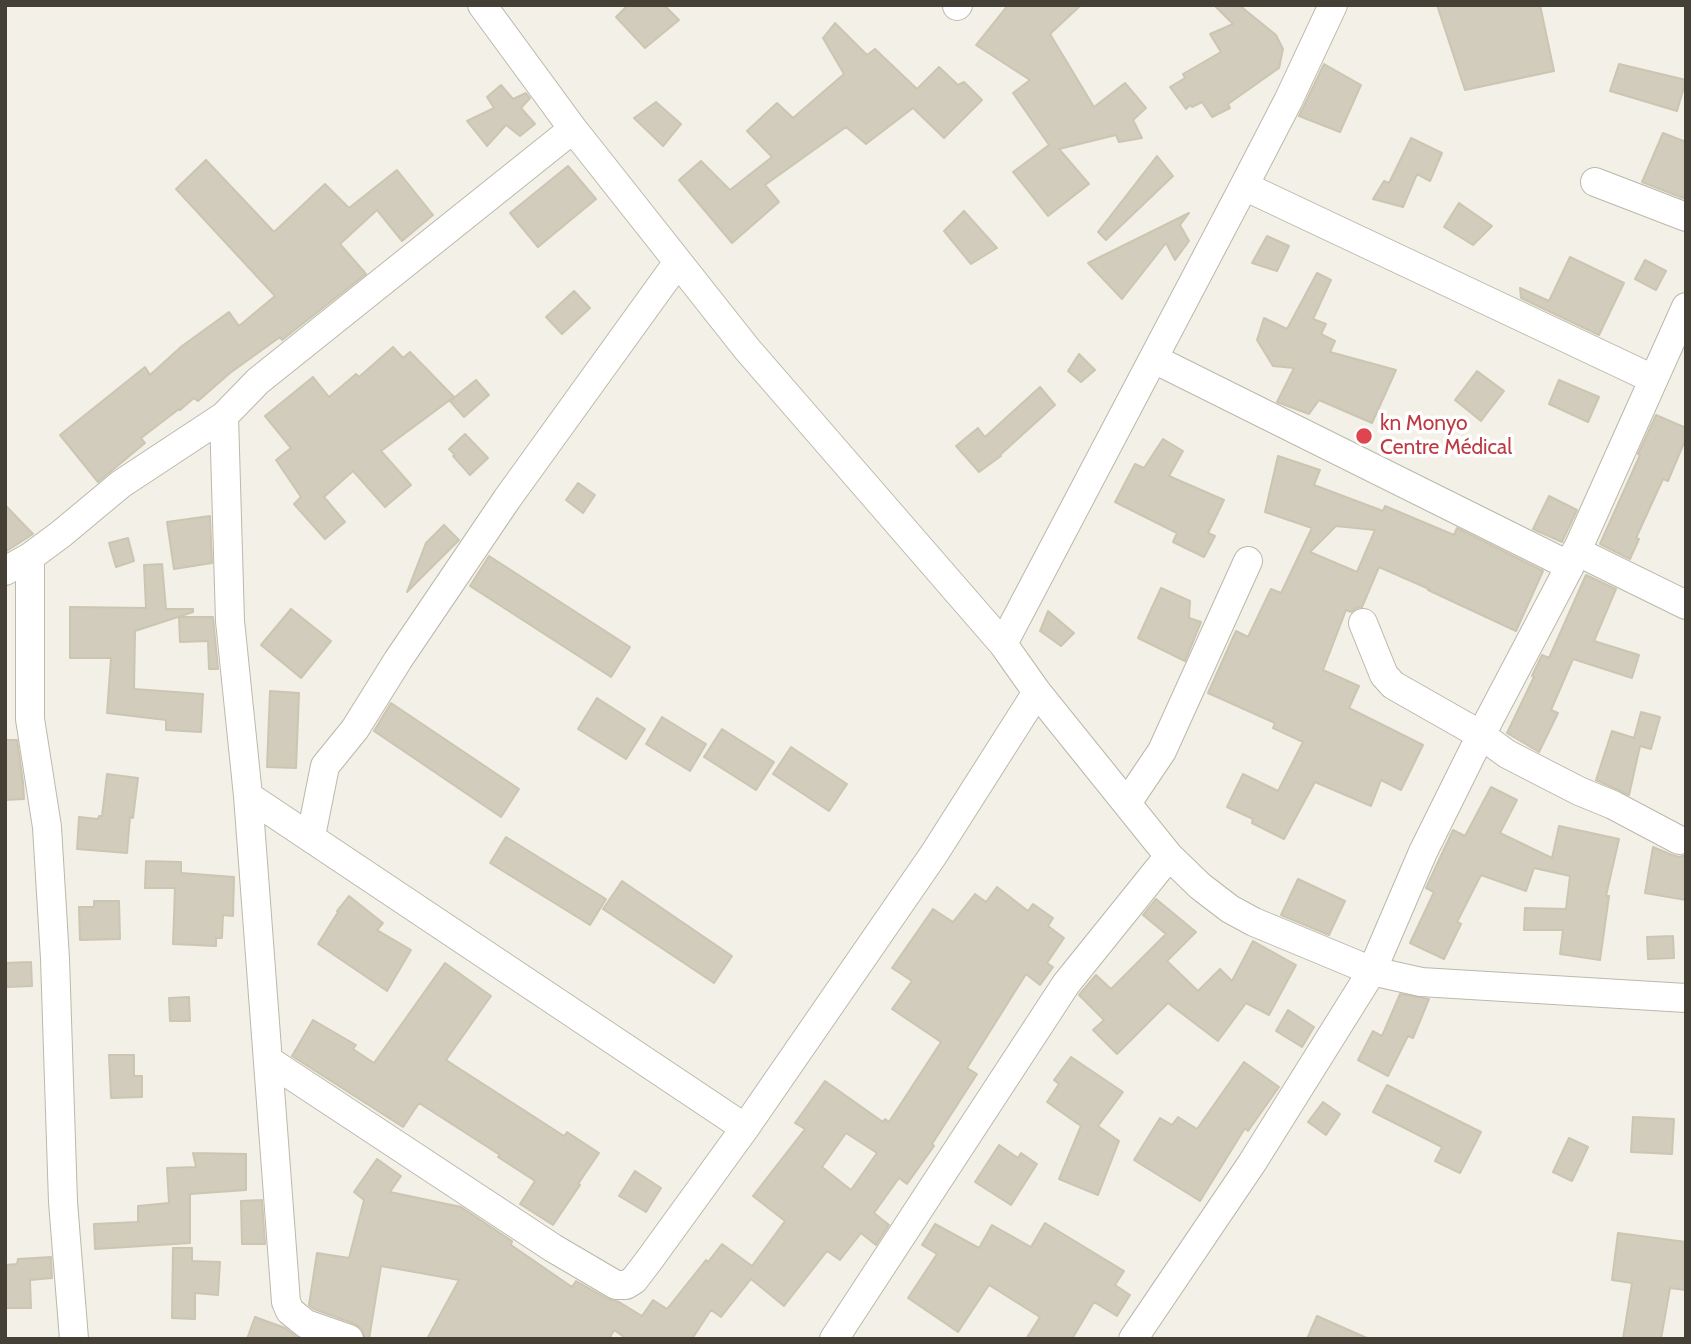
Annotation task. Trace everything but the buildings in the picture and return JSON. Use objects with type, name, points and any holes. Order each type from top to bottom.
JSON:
[{"type":"street","points":[[482,5],[573,129],[747,349],[1003,644],[1037,692],[1169,856],[1200,886],[1230,909],[1254,922],[1372,971],[1421,982],[1686,998]]},
{"type":"street","points":[[1003,644],[1288,101],[1333,5]]},
{"type":"street","points":[[5,571],[30,557],[61,534],[121,484],[225,415],[258,381],[573,129]]},
{"type":"street","points":[[1595,182],[1686,217]]},
{"type":"street","points":[[1244,186],[1653,379]]},
{"type":"street","points":[[311,836],[325,766],[355,729],[398,660],[507,499],[678,262]]},
{"type":"street","points":[[1133,1339],[1252,1163],[1372,971],[1423,852],[1573,558],[1686,307]]},
{"type":"street","points":[[1154,359],[1573,558],[1686,606]]},
{"type":"street","points":[[225,415],[230,621],[248,796],[286,1302],[290,1311],[306,1324],[349,1339]]},
{"type":"street","points":[[30,557],[30,719],[47,827],[55,959],[63,1202],[74,1339]]},
{"type":"street","points":[[1127,803],[1162,751],[1248,561]]},
{"type":"street","points":[[1363,623],[1384,675],[1394,685],[1507,754],[1579,791],[1613,804],[1679,840]]},
{"type":"street","points":[[268,1060],[553,1248],[616,1285],[626,1285],[634,1280],[745,1128],[934,854],[1037,692]]},
{"type":"street","points":[[248,796],[745,1128]]},
{"type":"street","points":[[834,1339],[1066,984],[1169,856]]},
{"type":"place","name":"kn Monyo Centre Médical","points":[[1364,436]]}]
